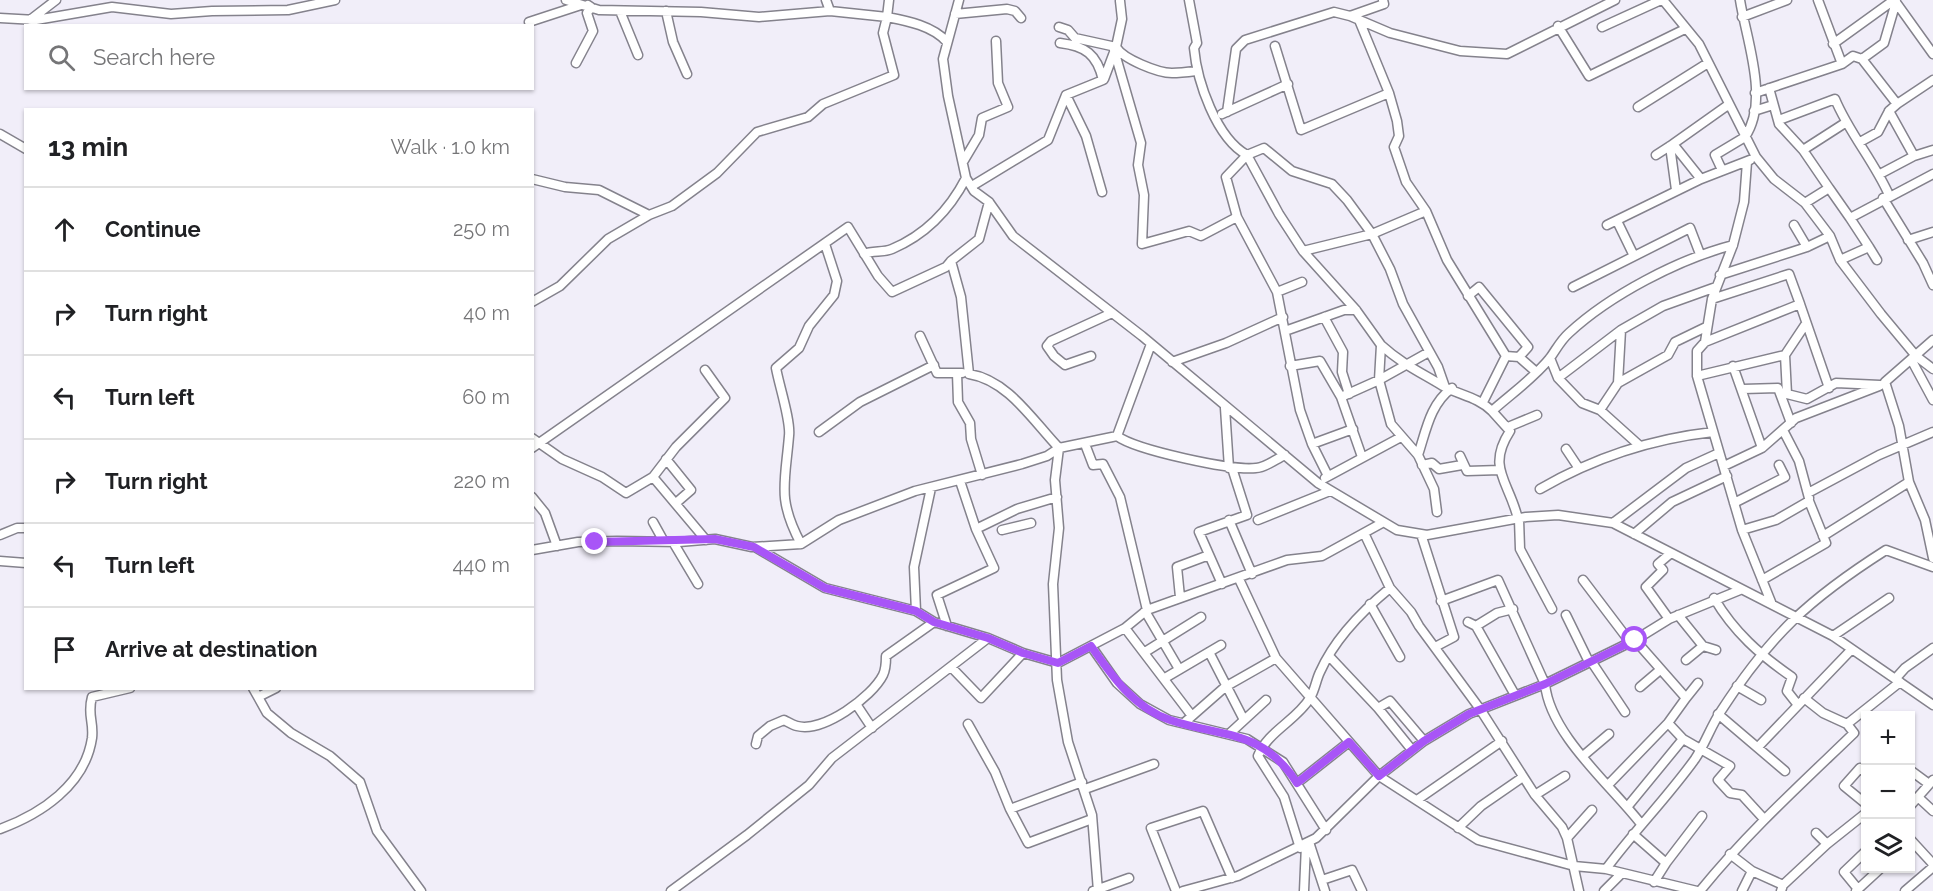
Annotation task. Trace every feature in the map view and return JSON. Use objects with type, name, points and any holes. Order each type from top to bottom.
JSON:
[{"type":"street","points":[[30,20],[56,0]]},
{"type":"street","points":[[0,18],[30,20],[112,8],[171,14],[288,10],[335,0]]},
{"type":"street","points":[[566,0],[620,11],[666,11],[759,17],[830,11],[887,17],[925,27],[939,33],[946,42]]},
{"type":"street","points":[[826,0],[830,11]]},
{"type":"street","points":[[534,301],[560,286],[608,239],[649,215],[672,206],[717,173],[757,132],[808,117],[823,104],[894,75],[883,33],[889,0]]},
{"type":"street","points":[[1189,0],[1197,43],[1194,48],[1196,71],[1215,117],[1239,151],[1247,155],[1279,214],[1303,250],[1356,310],[1381,345],[1404,366],[1430,375],[1449,388],[1483,402],[1508,427],[1510,431],[1498,449],[1500,470],[1514,501],[1519,519],[1520,549],[1552,609]]},
{"type":"street","points":[[1350,16],[1384,4],[1383,0]]},
{"type":"street","points":[[1227,112],[1236,49],[1245,40],[1335,12],[1390,33],[1460,51],[1507,54],[1600,3],[1615,0]]},
{"type":"street","points":[[1602,27],[1662,0],[1699,44],[1756,157],[1774,180],[1805,202],[1830,236],[1840,260],[1914,358],[1933,400]]},
{"type":"street","points":[[1722,171],[1715,155],[1745,137],[1754,111],[1753,53],[1742,17],[1740,0]]},
{"type":"street","points":[[1742,17],[1787,0]]},
{"type":"street","points":[[1818,0],[1842,64]]},
{"type":"street","points":[[972,186],[1048,140],[1065,95],[1103,80],[1115,49],[1122,20],[1120,1]]},
{"type":"street","points":[[1833,44],[1895,1]]},
{"type":"street","points":[[1895,1],[1933,54]]},
{"type":"street","points":[[1862,59],[1884,43],[1895,1]]},
{"type":"street","points":[[530,22],[586,4]]},
{"type":"street","points":[[576,63],[592,31],[586,4]]},
{"type":"street","points":[[1021,18],[1015,11],[1007,9],[956,5],[943,59],[948,96],[966,178],[989,202],[1013,236],[1113,313],[1318,483],[1382,523],[1397,530],[1427,535],[1519,519],[1558,515],[1613,523],[1740,590],[1771,602],[1833,636],[1933,705]]},
{"type":"street","points":[[620,11],[638,55]]},
{"type":"street","points":[[666,11],[673,42],[687,74]]},
{"type":"street","points":[[1359,20],[1389,93],[1397,121],[1399,136],[1394,147],[1398,164],[1406,182],[1426,211],[1447,260],[1506,356]]},
{"type":"street","points":[[1558,26],[1588,76],[1685,29]]},
{"type":"street","points":[[1059,27],[1068,30],[1100,65],[1103,80]]},
{"type":"street","points":[[963,162],[979,135],[982,118],[1008,107],[998,83],[996,41]]},
{"type":"street","points":[[1060,43],[1077,42],[1115,49],[1135,61],[1170,73],[1196,71]]},
{"type":"street","points":[[1275,46],[1301,130],[1389,93]]},
{"type":"street","points":[[1115,49],[1141,143],[1138,165],[1144,195],[1142,244],[1190,231],[1201,236],[1237,217]]},
{"type":"street","points":[[1755,93],[1842,64],[1853,56],[1862,59],[1897,104]]},
{"type":"street","points":[[1638,107],[1708,63]]},
{"type":"street","points":[[1860,142],[1878,132],[1889,111],[1897,104],[1933,80]]},
{"type":"street","points":[[1215,117],[1288,84]]},
{"type":"street","points":[[1769,88],[1779,120],[1803,150],[1878,260]]},
{"type":"street","points":[[1065,95],[1086,136],[1102,192]]},
{"type":"street","points":[[1779,120],[1835,99],[1845,123],[1880,174],[1886,197],[1933,285]]},
{"type":"street","points":[[1656,155],[1728,105]]},
{"type":"street","points":[[1754,111],[1773,105]]},
{"type":"street","points":[[1889,111],[1914,156]]},
{"type":"street","points":[[1803,150],[1845,123]]},
{"type":"street","points":[[0,134],[24,149]]},
{"type":"street","points":[[1671,145],[1701,179]]},
{"type":"street","points":[[1671,145],[1676,190]]},
{"type":"street","points":[[1328,476],[1311,444],[1300,410],[1277,292],[1237,217],[1226,177],[1247,155],[1264,148],[1292,171],[1332,184],[1371,234],[1390,269],[1403,304],[1449,388]]},
{"type":"street","points":[[1880,174],[1914,156],[1933,150]]},
{"type":"street","points":[[1608,225],[1676,190],[1756,157]]},
{"type":"street","points":[[1705,342],[1712,299],[1732,245],[1744,202],[1747,162]]},
{"type":"street","points":[[1850,218],[1933,174]]},
{"type":"street","points":[[864,254],[892,249],[923,232],[938,218],[966,178]]},
{"type":"street","points":[[534,179],[565,187],[598,190],[649,215]]},
{"type":"street","points":[[1805,202],[1829,188]]},
{"type":"street","points":[[705,370],[725,398],[666,459],[653,477],[626,493],[602,477],[534,443],[848,227],[864,254],[892,292],[946,267],[979,239],[989,202]]},
{"type":"street","points":[[1303,250],[1371,234],[1426,211]]},
{"type":"street","points":[[1617,221],[1634,256]]},
{"type":"street","points":[[1794,225],[1807,247]]},
{"type":"street","points":[[1573,287],[1690,228],[1700,254]]},
{"type":"street","points":[[1908,240],[1933,232]]},
{"type":"street","points":[[1720,275],[1807,247],[1830,236]]},
{"type":"street","points":[[801,544],[785,508],[784,487],[789,437],[776,368],[799,348],[809,326],[834,295],[837,281],[825,244]]},
{"type":"street","points":[[1492,411],[1550,358],[1557,345],[1570,332],[1596,312],[1700,254],[1732,245]]},
{"type":"street","points":[[1840,260],[1869,247]]},
{"type":"street","points":[[951,261],[961,297],[969,374]]},
{"type":"street","points":[[1712,299],[1789,274],[1829,388]]},
{"type":"street","points":[[1277,292],[1302,282]]},
{"type":"street","points":[[1468,296],[1479,287],[1528,347],[1519,357]]},
{"type":"street","points":[[1558,378],[1621,330],[1663,306],[1716,287]]},
{"type":"street","points":[[1771,602],[1742,530],[1719,453],[1697,376],[1697,351],[1705,342],[1800,304]]},
{"type":"street","points":[[1285,331],[1344,310],[1356,310]]},
{"type":"street","points":[[1091,356],[1065,365],[1047,346],[1051,341],[1113,313]]},
{"type":"street","points":[[1172,362],[1226,343],[1282,317]]},
{"type":"street","points":[[1324,317],[1343,352],[1342,372],[1345,396],[1362,457]]},
{"type":"street","points":[[1805,325],[1785,355],[1787,394],[1807,399],[1836,384],[1882,384]]},
{"type":"street","points":[[1600,410],[1618,383],[1668,355],[1675,342],[1706,327]]},
{"type":"street","points":[[1618,383],[1621,330]]},
{"type":"street","points":[[920,336],[937,373],[969,374],[987,379],[1006,392],[1059,448]]},
{"type":"street","points":[[1724,466],[1762,448],[1784,432],[1791,423],[1813,411],[1882,384],[1933,340]]},
{"type":"street","points":[[1117,436],[1151,344]]},
{"type":"street","points":[[1381,345],[1379,380],[1391,424],[1418,455],[1434,489],[1437,512]]},
{"type":"street","points":[[1345,396],[1429,352]]},
{"type":"street","points":[[1697,376],[1785,355]]},
{"type":"street","points":[[1506,356],[1519,357],[1535,371]]},
{"type":"street","points":[[1483,402],[1506,356]]},
{"type":"street","points":[[1550,358],[1558,378],[1582,403],[1600,410],[1640,446]]},
{"type":"street","points":[[1914,358],[1933,369]]},
{"type":"street","points":[[1290,366],[1320,361],[1345,396]]},
{"type":"street","points":[[819,432],[860,402],[934,365]]},
{"type":"street","points":[[1733,366],[1762,448]]},
{"type":"street","points":[[957,373],[958,402],[970,423],[971,439],[982,475]]},
{"type":"street","points":[[1882,384],[1904,445],[1909,482],[1931,534],[1933,558]]},
{"type":"street","points":[[1418,455],[1425,426],[1442,395],[1449,388]]},
{"type":"street","points":[[1743,389],[1778,388],[1791,423]]},
{"type":"street","points":[[1222,584],[1199,532],[1247,515],[1230,468],[1226,408]]},
{"type":"street","points":[[1508,427],[1537,415]]},
{"type":"street","points":[[1311,444],[1353,429]]},
{"type":"street","points":[[1540,489],[1578,467],[1640,446],[1713,432]]},
{"type":"street","points":[[1762,580],[1826,543],[1808,497],[1799,462],[1784,432]]},
{"type":"street","points":[[1742,530],[1776,520],[1808,497],[1879,455],[1933,433]]},
{"type":"street","points":[[534,550],[578,542],[663,540],[673,542],[706,540],[754,547],[801,544],[838,520],[931,488],[1035,460],[1059,448],[1117,436],[1126,442],[1144,448],[1230,468],[1259,468],[1285,455]]},
{"type":"street","points":[[1318,483],[1401,437]]},
{"type":"street","points":[[1085,444],[1093,465],[1103,464],[1120,497],[1146,611],[1179,669]]},
{"type":"street","points":[[1059,448],[1055,480],[1059,528],[1053,584],[1058,680],[1068,742],[1092,819],[1096,891],[1129,878]]},
{"type":"street","points":[[1566,449],[1578,467]]},
{"type":"street","points":[[1613,523],[1686,468],[1719,453]]},
{"type":"street","points":[[666,459],[692,490],[676,503]]},
{"type":"street","points":[[1422,465],[1432,464],[1439,470],[1461,461],[1467,471],[1500,470]]},
{"type":"street","points":[[1734,503],[1785,477],[1779,465]]},
{"type":"street","points":[[1634,534],[1672,502],[1727,476]]},
{"type":"street","points":[[653,477],[706,540]]},
{"type":"street","points":[[947,626],[937,595],[994,567],[976,529],[960,481]]},
{"type":"street","points":[[1823,536],[1909,482]]},
{"type":"street","points":[[916,611],[914,567],[931,488]]},
{"type":"street","points":[[1258,520],[1330,491]]},
{"type":"street","points":[[976,529],[1017,509],[1057,496]]},
{"type":"street","points":[[534,499],[545,513],[557,546]]},
{"type":"street","points":[[1017,509],[1021,525]]},
{"type":"street","points":[[1229,520],[1252,574]]},
{"type":"street","points":[[653,522],[663,540]]},
{"type":"street","points":[[1002,530],[1031,523]]},
{"type":"street","points":[[754,547],[825,588],[916,611],[934,622],[1058,663],[1125,628],[1146,611],[1287,560],[1322,556],[1365,535],[1382,523]]},
{"type":"street","points":[[0,535],[17,528],[24,528]]},
{"type":"street","points":[[1421,534],[1454,637],[1435,647]]},
{"type":"street","points":[[1365,535],[1390,588],[1411,612],[1480,709],[1535,795],[1562,827],[1567,838],[1579,891]]},
{"type":"street","points":[[673,542],[698,584]]},
{"type":"street","points":[[1606,869],[1641,824],[1658,807],[1700,749],[1718,714],[1759,655],[1794,616],[1835,582],[1886,550],[1933,567]]},
{"type":"street","points":[[1671,553],[1658,564],[1663,570],[1646,587],[1703,646],[1716,650]]},
{"type":"street","points":[[1180,597],[1177,567],[1209,555]]},
{"type":"street","points":[[0,561],[24,563]]},
{"type":"street","points":[[1239,579],[1276,658],[1379,776],[1478,840],[1574,866],[1606,869],[1679,889],[1698,891],[1764,819],[1854,733],[1847,724],[1823,713],[1804,698]]},
{"type":"street","points":[[1441,601],[1498,580],[1513,609],[1545,684],[1546,693],[1567,736],[1598,776],[1628,806],[1641,824]]},
{"type":"street","points":[[1583,580],[1633,641],[1686,698]]},
{"type":"street","points":[[1325,891],[1284,797],[1258,756],[1261,748],[1295,717],[1310,697],[1337,642],[1370,604],[1390,588]]},
{"type":"street","points":[[1183,891],[1200,889],[1232,878],[1305,845],[1326,830],[1379,776],[1412,750],[1480,709],[1545,684],[1633,641],[1673,617],[1714,598],[1740,590]]},
{"type":"street","points":[[1714,598],[1730,625],[1759,655],[1792,677],[1787,691],[1798,705]]},
{"type":"street","points":[[1833,636],[1889,598]]},
{"type":"street","points":[[1370,604],[1400,657]]},
{"type":"street","points":[[1513,609],[1472,624],[1515,695]]},
{"type":"street","points":[[1566,615],[1590,661],[1625,712]]},
{"type":"street","points":[[1144,652],[1201,617]]},
{"type":"street","points":[[756,744],[758,736],[770,726],[784,720],[798,727],[814,726],[856,704],[872,689],[883,674],[886,656],[934,622]]},
{"type":"street","points":[[1125,628],[1192,716]]},
{"type":"street","points":[[670,891],[747,835],[809,785],[832,758],[952,668],[988,638]]},
{"type":"street","points":[[1165,678],[1221,645]]},
{"type":"street","points":[[1091,646],[1117,683],[1140,704],[1169,720],[1247,739],[1283,762],[1326,830]]},
{"type":"street","points":[[1686,660],[1703,646]]},
{"type":"street","points":[[1847,724],[1898,680],[1905,668],[1933,648]]},
{"type":"street","points":[[1758,747],[1851,650]]},
{"type":"street","points":[[1209,652],[1244,720]]},
{"type":"street","points":[[952,668],[981,698],[1023,653]]},
{"type":"street","points":[[1329,656],[1378,708],[1412,750]]},
{"type":"street","points":[[1184,723],[1225,687],[1276,658]]},
{"type":"street","points":[[1640,687],[1660,670]]},
{"type":"street","points":[[1608,784],[1668,723],[1698,683]]},
{"type":"street","points":[[1737,686],[1761,700]]},
{"type":"street","points":[[0,829],[38,812],[70,783],[89,751],[93,728],[88,710],[92,697],[122,690]]},
{"type":"street","points":[[255,690],[267,712],[291,733],[330,756],[360,782],[377,831],[422,891]]},
{"type":"street","points":[[258,697],[272,690]]},
{"type":"street","points":[[1229,734],[1266,700]]},
{"type":"street","points":[[1378,708],[1390,701],[1424,741]]},
{"type":"street","points":[[856,704],[872,728]]},
{"type":"street","points":[[1718,714],[1785,771]]},
{"type":"street","points":[[1668,723],[1683,739],[1730,766],[1718,780],[1730,793],[1742,795],[1764,819]]},
{"type":"street","points":[[968,724],[995,772],[1010,809],[1028,843],[1092,819]]},
{"type":"street","points":[[1582,756],[1609,734]]},
{"type":"street","points":[[1628,806],[1683,739]]},
{"type":"street","points":[[1417,800],[1502,741]]},
{"type":"street","points":[[1297,783],[1349,742]]},
{"type":"street","points":[[1010,809],[1154,764]]},
{"type":"street","points":[[1861,769],[1844,786],[1861,800]]},
{"type":"street","points":[[1915,772],[1931,782],[1915,801]]},
{"type":"street","points":[[1535,795],[1565,776]]},
{"type":"street","points":[[1458,828],[1481,806],[1523,777]]},
{"type":"street","points":[[1918,798],[1933,811]]},
{"type":"street","points":[[1567,838],[1592,810]]},
{"type":"street","points":[[1176,891],[1151,828],[1203,811],[1232,878]]},
{"type":"street","points":[[1654,882],[1702,816]]},
{"type":"street","points":[[1730,854],[1752,871],[1782,888],[1827,844],[1861,817]]},
{"type":"street","points":[[1816,833],[1827,844]]},
{"type":"street","points":[[1633,834],[1666,863]]},
{"type":"street","points":[[1304,891],[1305,845]]},
{"type":"street","points":[[1905,891],[1933,866],[1915,846]]},
{"type":"street","points":[[1861,855],[1844,872],[1857,890],[1876,873]]},
{"type":"street","points":[[1322,880],[1352,870],[1362,891]]},
{"type":"street","points":[[1742,891],[1752,871]]},
{"type":"street","points":[[1604,891],[1622,873]]},
{"type":"route","points":[[595,542],[663,540],[679,542],[715,539],[733,542],[754,547],[825,588],[846,591],[916,611],[934,622],[988,638],[1023,653],[1058,663],[1091,646],[1117,683],[1140,704],[1169,720],[1247,739],[1283,762],[1297,783],[1349,742],[1379,776],[1424,741],[1469,714],[1545,684],[1635,640]]}]
